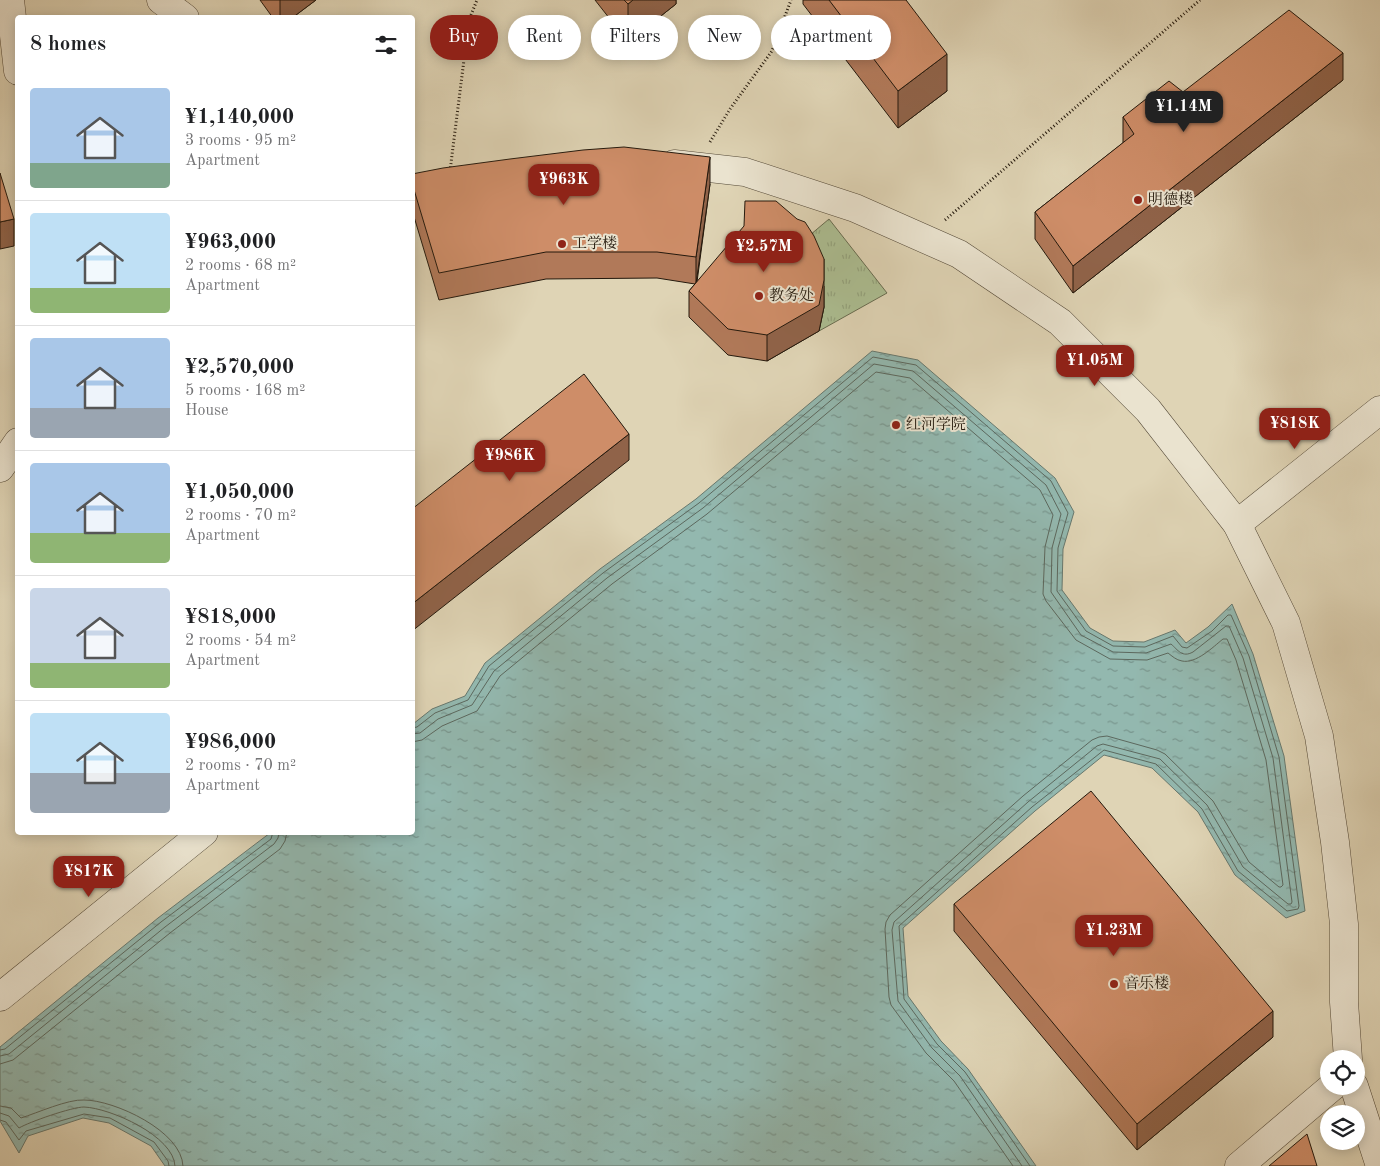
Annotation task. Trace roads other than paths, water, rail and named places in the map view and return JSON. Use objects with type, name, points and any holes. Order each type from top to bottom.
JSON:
[{"type":"street","points":[[10,0],[15,44]]},
{"type":"street","points":[[161,0],[181,15]]},
{"type":"street","points":[[651,161],[745,172],[855,208],[959,254],[1060,322],[1148,410],[1237,524],[1286,623],[1318,736],[1335,842],[1344,924],[1344,1002],[1347,1050]]},
{"type":"street","points":[[1237,524],[1380,410]]},
{"type":"street","points":[[0,468],[15,446]]},
{"type":"street","points":[[0,997],[200,835]]},
{"type":"street","points":[[1239,1166],[1322,1095]]},
{"type":"street","points":[[1357,1095],[1380,1166]]},
{"type":"water","points":[[872,351],[918,360],[1055,478],[1074,512],[1063,549],[1062,590],[1090,628],[1113,641],[1144,642],[1175,630],[1186,643],[1208,627],[1232,604],[1253,654],[1284,756],[1305,911],[1286,918],[1235,875],[1198,812],[1152,768],[1104,755],[1035,811],[903,928],[908,996],[941,1041],[968,1069],[1036,1166],[165,1166],[151,1146],[109,1123],[83,1118],[28,1136],[19,1153],[0,1121],[0,1047],[158,918],[267,835],[415,835],[415,722],[432,709],[465,696],[485,663],[600,569],[696,499]]},
{"type":"place","name":"明德楼","points":[[1138,200]]},
{"type":"place","name":"工学楼","points":[[562,244]]},
{"type":"place","name":"教务处","points":[[759,296]]},
{"type":"place","name":"红河学院","points":[[896,425]]},
{"type":"place","name":"音乐楼","points":[[1114,984]]}]
